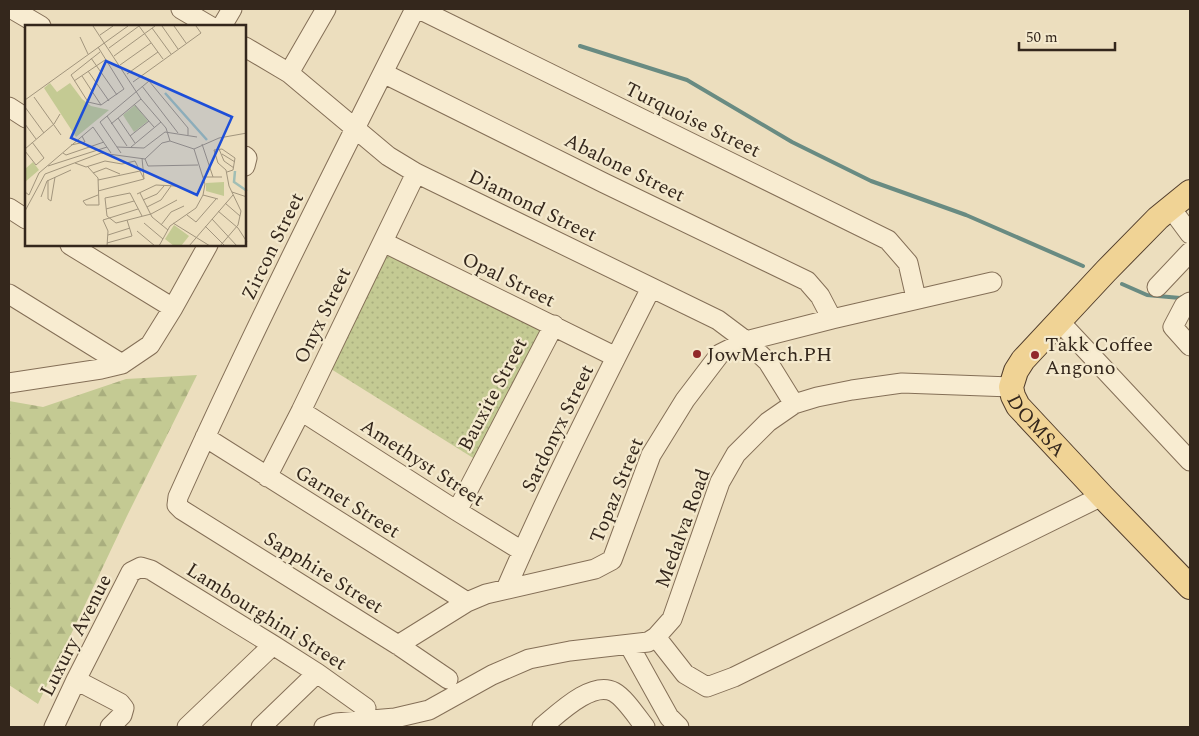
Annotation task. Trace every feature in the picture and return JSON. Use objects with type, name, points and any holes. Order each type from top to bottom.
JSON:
[{"type":"main road","name":"DOMSA","points":[[1188,581],[1102,496],[1018,406],[1011,386],[1023,360],[1119,258],[1170,207],[1190,192]]},
{"type":"street","points":[[12,9],[38,25]]},
{"type":"street","points":[[181,9],[208,25]]},
{"type":"street","points":[[223,25],[232,9]]},
{"type":"street","points":[[289,73],[326,9]]},
{"type":"street","name":"Zircon Street","points":[[177,504],[178,497],[205,438],[355,128],[417,9]]},
{"type":"street","name":"Turquoise Street","points":[[417,9],[888,240],[908,262],[916,298]]},
{"type":"street","name":"Diamond Street","points":[[246,48],[289,73],[388,156],[416,173],[718,320],[746,341],[768,362],[794,404]]},
{"type":"street","name":"Abalone Street","points":[[383,73],[604,183],[807,280],[820,296],[832,319]]},
{"type":"street","points":[[9,107],[25,117]]},
{"type":"street","name":"Onyx Street","points":[[267,477],[416,173]]},
{"type":"street","points":[[1170,207],[1190,234]]},
{"type":"street","points":[[9,208],[25,218]]},
{"type":"street","name":"Opal Street","points":[[382,242],[616,357]]},
{"type":"street","points":[[72,246],[173,308]]},
{"type":"street","points":[[9,384],[101,370],[122,364],[150,345],[207,246]]},
{"type":"street","points":[[1157,287],[1190,252]]},
{"type":"street","name":"Topaz Street","points":[[398,645],[467,602],[486,594],[594,569],[612,560],[652,455],[685,400],[720,354],[746,341],[916,298],[992,282]]},
{"type":"street","name":"Sardonyx Street","points":[[506,589],[522,551],[651,288]]},
{"type":"street","points":[[9,294],[122,364]]},
{"type":"street","points":[[1190,302],[1184,306],[1173,327],[1190,346]]},
{"type":"street","points":[[1059,321],[1190,461]]},
{"type":"street","name":"Bauxite Street","points":[[457,511],[554,326]]},
{"type":"street","name":"Medalva Road","points":[[656,637],[672,619],[720,482],[736,454],[768,422],[794,404],[817,397],[902,383],[1011,386]]},
{"type":"street","name":"Amethyst Street","points":[[301,411],[522,551]]},
{"type":"street","name":"Garnet Street","points":[[205,438],[467,602]]},
{"type":"street","points":[[324,727],[336,722],[395,718],[429,710],[492,675],[529,659],[570,651],[648,642],[656,637],[685,674],[707,687],[734,677],[1102,496]]},
{"type":"street","name":"Sapphire Street","points":[[177,504],[182,510],[398,645],[448,679]]},
{"type":"street","name":"Lambourghini Street","points":[[141,567],[151,570],[273,645],[366,708]]},
{"type":"street","name":"Luxury Avenue","points":[[54,727],[131,572],[141,567]]},
{"type":"street","points":[[187,727],[273,645]]},
{"type":"street","points":[[629,645],[669,717],[679,727]]},
{"type":"street","points":[[261,727],[317,673]]},
{"type":"street","points":[[76,680],[120,703],[124,708],[122,715],[110,727]]},
{"type":"street","points":[[542,727],[572,703],[592,691],[608,690],[616,693],[645,727]]},
{"type":"green space","points":[[390,250],[547,327],[478,461],[331,369]]},
{"type":"green space","points":[[197,375],[127,516],[38,704],[9,685],[9,401],[43,407],[126,379]]},
{"type":"waterway","points":[[580,46],[687,80],[792,142],[871,181],[966,215],[1083,266]]},
{"type":"waterway","points":[[1122,284],[1147,295],[1182,297]]},
{"type":"place","name":"JowMerch.PH","points":[[697,354]]},
{"type":"place","name":"Takk Coffee Angono","points":[[1035,355]]}]
